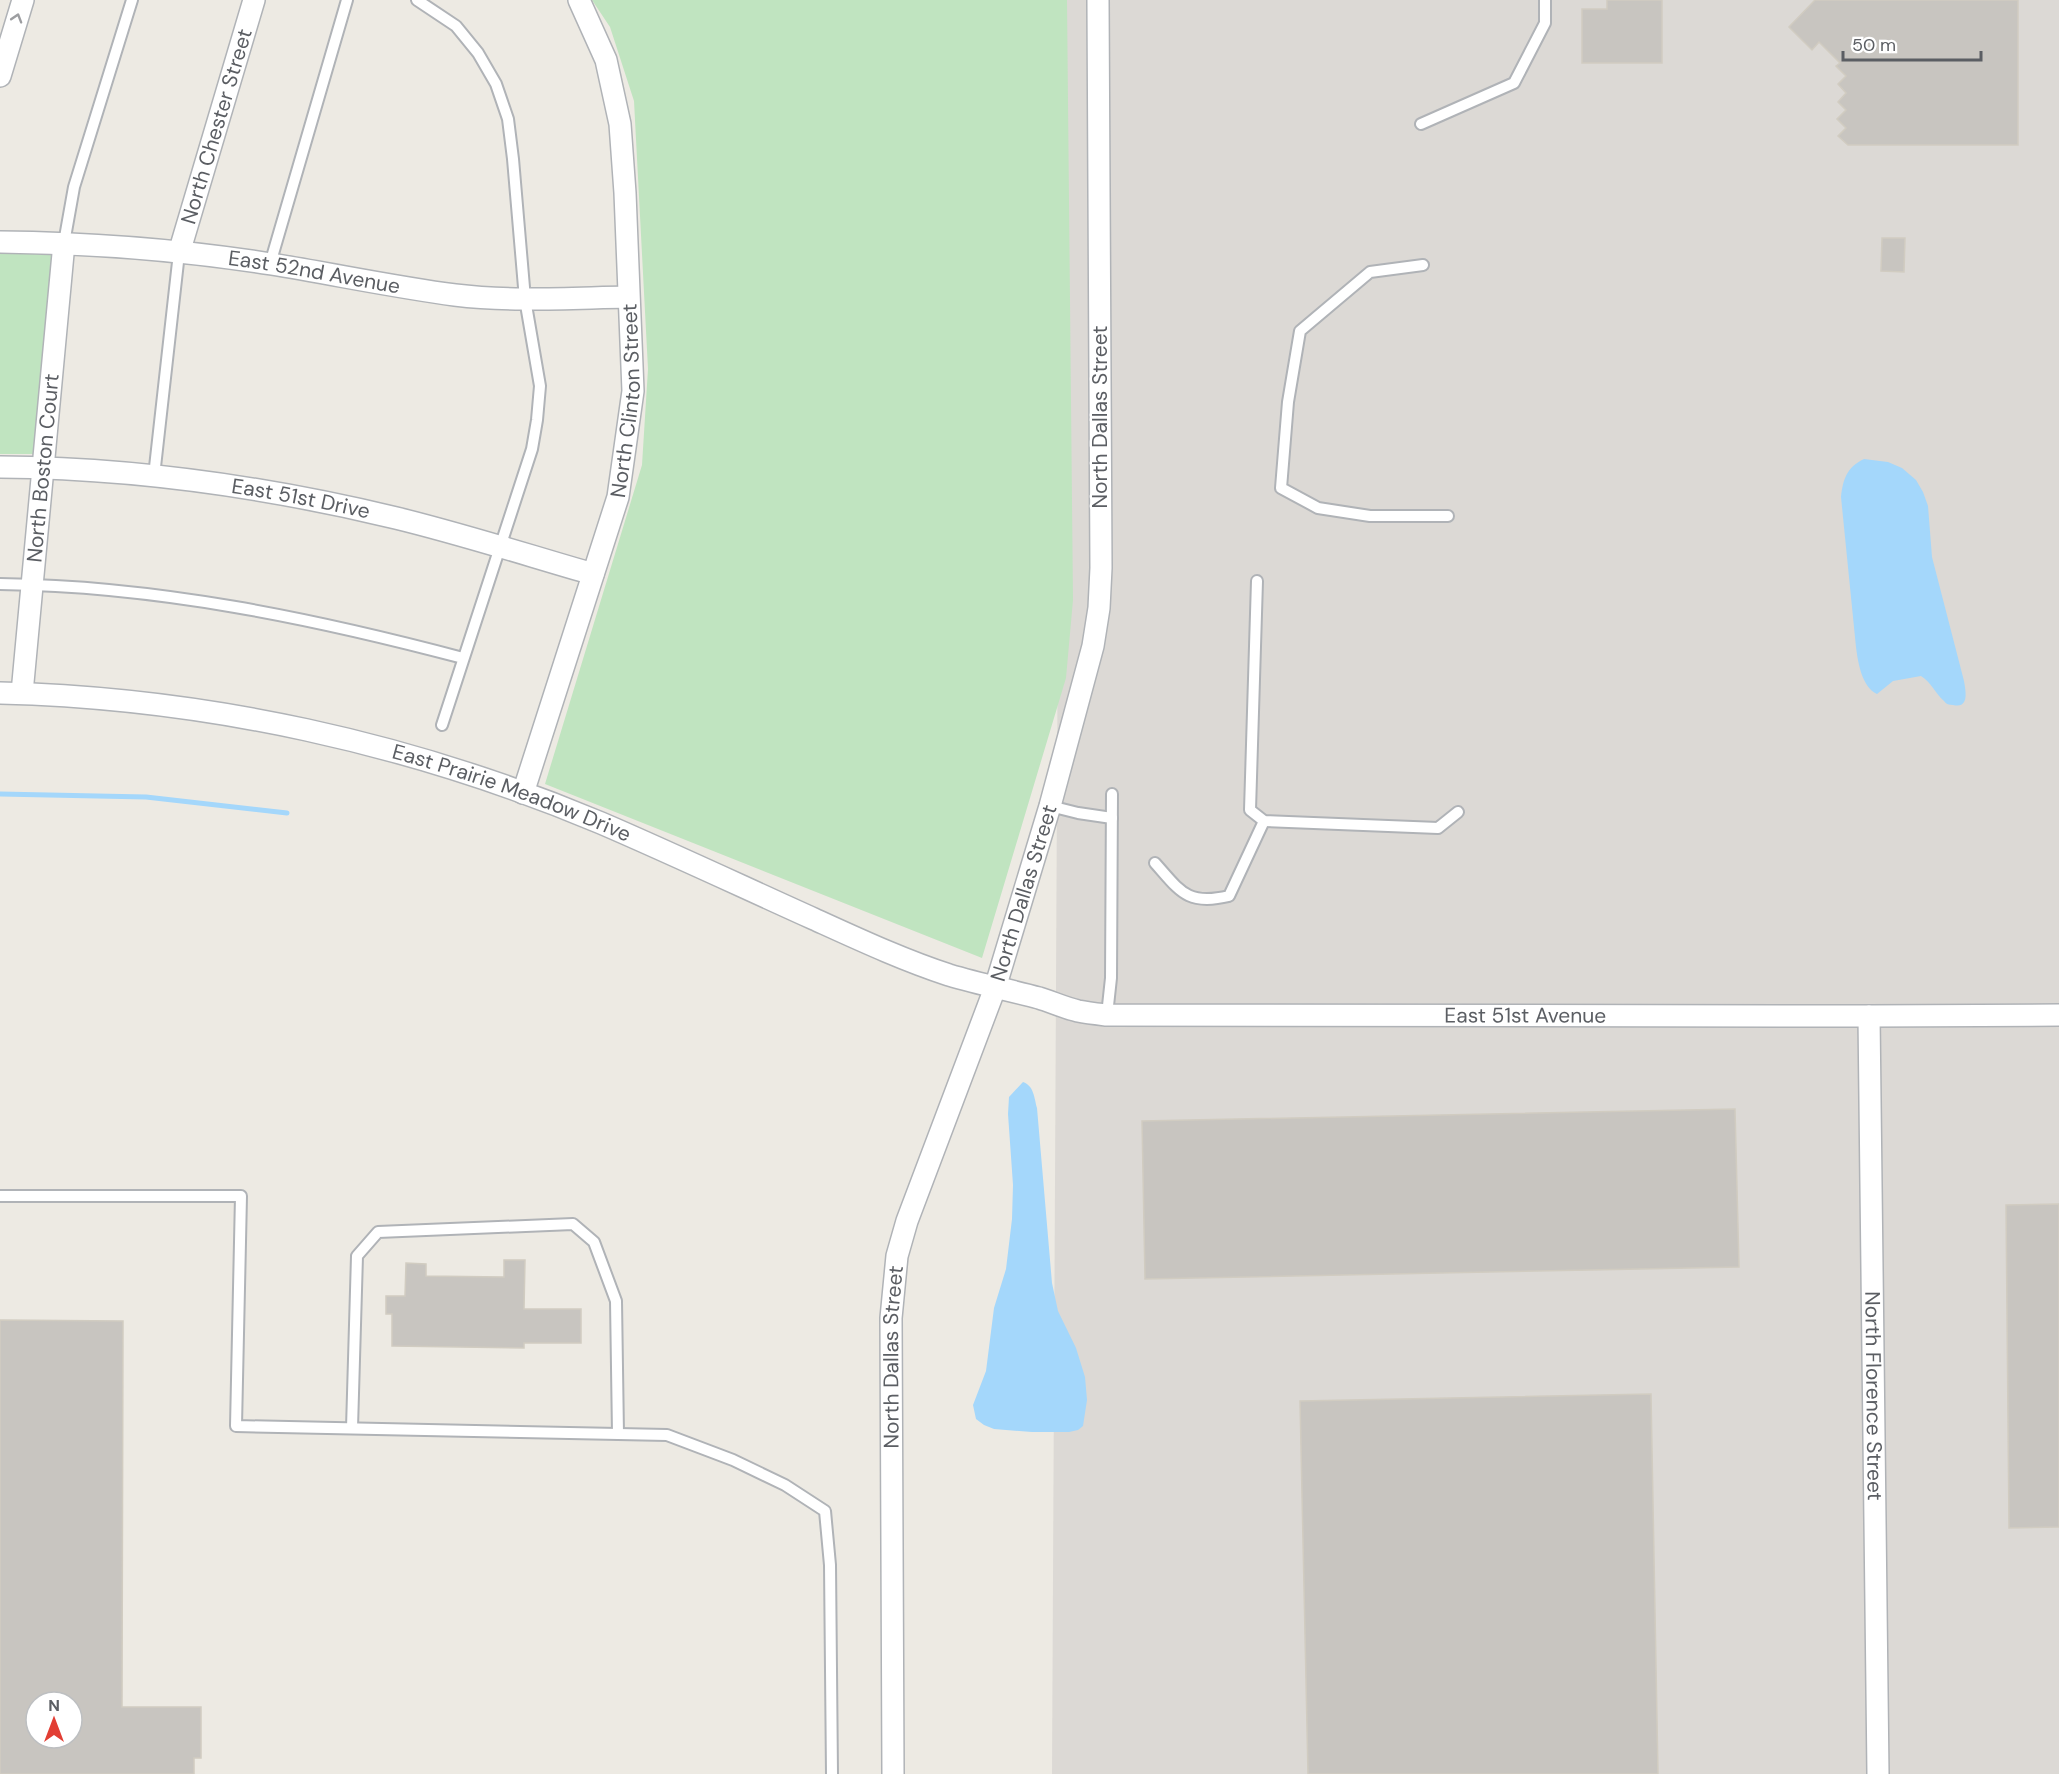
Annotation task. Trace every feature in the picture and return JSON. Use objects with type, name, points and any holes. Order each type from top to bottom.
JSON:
[{"type":"street","points":[[0,76],[23,0]]},
{"type":"street","name":"North Chester Street","points":[[178,253],[254,0]]},
{"type":"street","name":"North Clinton Street","points":[[523,793],[618,497],[633,391],[620,124],[606,60],[579,0]]},
{"type":"street","name":"North Dallas Street","points":[[893,1774],[891,1318],[895,1273],[907,1221],[995,988],[1050,806],[1093,646],[1100,588],[1098,0]]},
{"type":"street","name":"East 52nd Avenue","points":[[0,242],[64,243],[178,253],[270,264],[456,295],[525,299],[628,297]]},
{"type":"street","name":"North Boston Court","points":[[22,693],[64,243]]},
{"type":"street","name":"East 51st Drive","points":[[0,467],[44,467],[154,476],[247,489],[362,510],[429,526],[593,574]]},
{"type":"street","name":"East Prairie Meadow Drive","points":[[0,693],[120,700],[182,708],[272,723],[402,754],[523,793],[601,823],[882,949],[941,972],[995,988]]},
{"type":"street","name":"East 51st Avenue","points":[[995,988],[1039,998],[1078,1011],[1107,1015],[2059,1015]]},
{"type":"street","name":"North Florence Street","points":[[1869,1016],[1878,1774]]},
{"type":"lane","points":[[64,243],[74,187],[132,0]]},
{"type":"lane","points":[[270,264],[347,0]]},
{"type":"lane","points":[[417,0],[456,26],[478,53],[496,84],[508,119],[525,299],[540,386],[532,449],[442,726]]},
{"type":"lane","points":[[1421,124],[1514,83],[1545,23],[1545,0]]},
{"type":"lane","points":[[154,476],[178,253]]},
{"type":"lane","points":[[1423,266],[1370,272],[1300,331],[1288,402],[1281,488],[1318,508],[1370,516],[1448,516]]},
{"type":"lane","points":[[1257,581],[1250,810],[1264,821],[1438,828],[1458,812]]},
{"type":"lane","points":[[0,584],[136,594],[237,607],[354,629],[463,658]]},
{"type":"lane","points":[[1107,1015],[1111,978],[1112,794]]},
{"type":"lane","points":[[1050,806],[1112,818]]},
{"type":"lane","points":[[1155,862],[1183,895],[1212,900],[1229,896],[1264,821]]},
{"type":"lane","points":[[0,1196],[241,1196],[236,1426],[667,1435],[733,1461],[785,1485],[825,1511],[830,1565],[832,1774]]},
{"type":"lane","points":[[352,1428],[357,1256],[378,1232],[573,1224],[594,1242],[616,1301],[618,1434]]},
{"type":"shaded area","points":[[1061,0],[2059,0],[2059,1774],[1052,1774]]},
{"type":"green space","points":[[592,0],[1067,0],[1073,600],[1066,678],[982,958],[545,784],[642,465],[648,369],[634,101],[610,27]]},
{"type":"green space","points":[[0,247],[58,248],[35,454],[0,454]]},
{"type":"water","points":[[1864,459],[1888,462],[1902,468],[1916,480],[1923,492],[1928,506],[1932,557],[1964,681],[1965,699],[1958,706],[1947,704],[1921,676],[1893,681],[1877,694],[1864,680],[1856,647],[1841,497],[1847,474]]},
{"type":"water","points":[[1023,1082],[1031,1089],[1037,1108],[1052,1283],[1058,1311],[1076,1348],[1085,1377],[1087,1400],[1083,1426],[1069,1432],[994,1429],[976,1419],[973,1405],[986,1371],[994,1308],[1006,1269],[1012,1219],[1013,1185],[1009,1097]]},
{"type":"building","points":[[1607,0],[1662,0],[1662,63],[1582,63],[1582,9],[1607,9]]},
{"type":"building","points":[[1815,0],[2018,0],[2018,145],[1848,145],[1838,136],[1846,128],[1837,119],[1846,110],[1838,102],[1846,93],[1838,84],[1846,76],[1836,66],[1840,63],[1819,42],[1812,50],[1789,27]]},
{"type":"building","points":[[1882,238],[1905,238],[1904,272],[1881,271]]},
{"type":"building","points":[[1735,1109],[1739,1267],[1145,1279],[1142,1121]]},
{"type":"building","points":[[2059,1204],[2059,1527],[2009,1528],[2006,1205]]},
{"type":"building","points":[[504,1260],[525,1260],[524,1309],[581,1309],[581,1343],[524,1343],[524,1348],[392,1346],[392,1314],[386,1314],[386,1296],[405,1296],[406,1263],[426,1264],[426,1276],[504,1277]]},
{"type":"building","points":[[0,1320],[123,1321],[122,1707],[201,1707],[201,1758],[194,1758],[194,1774],[0,1774]]},
{"type":"building","points":[[1651,1394],[1658,1774],[1308,1774],[1300,1401]]},
{"type":"waterway","points":[[0,794],[146,797],[287,813]]}]
